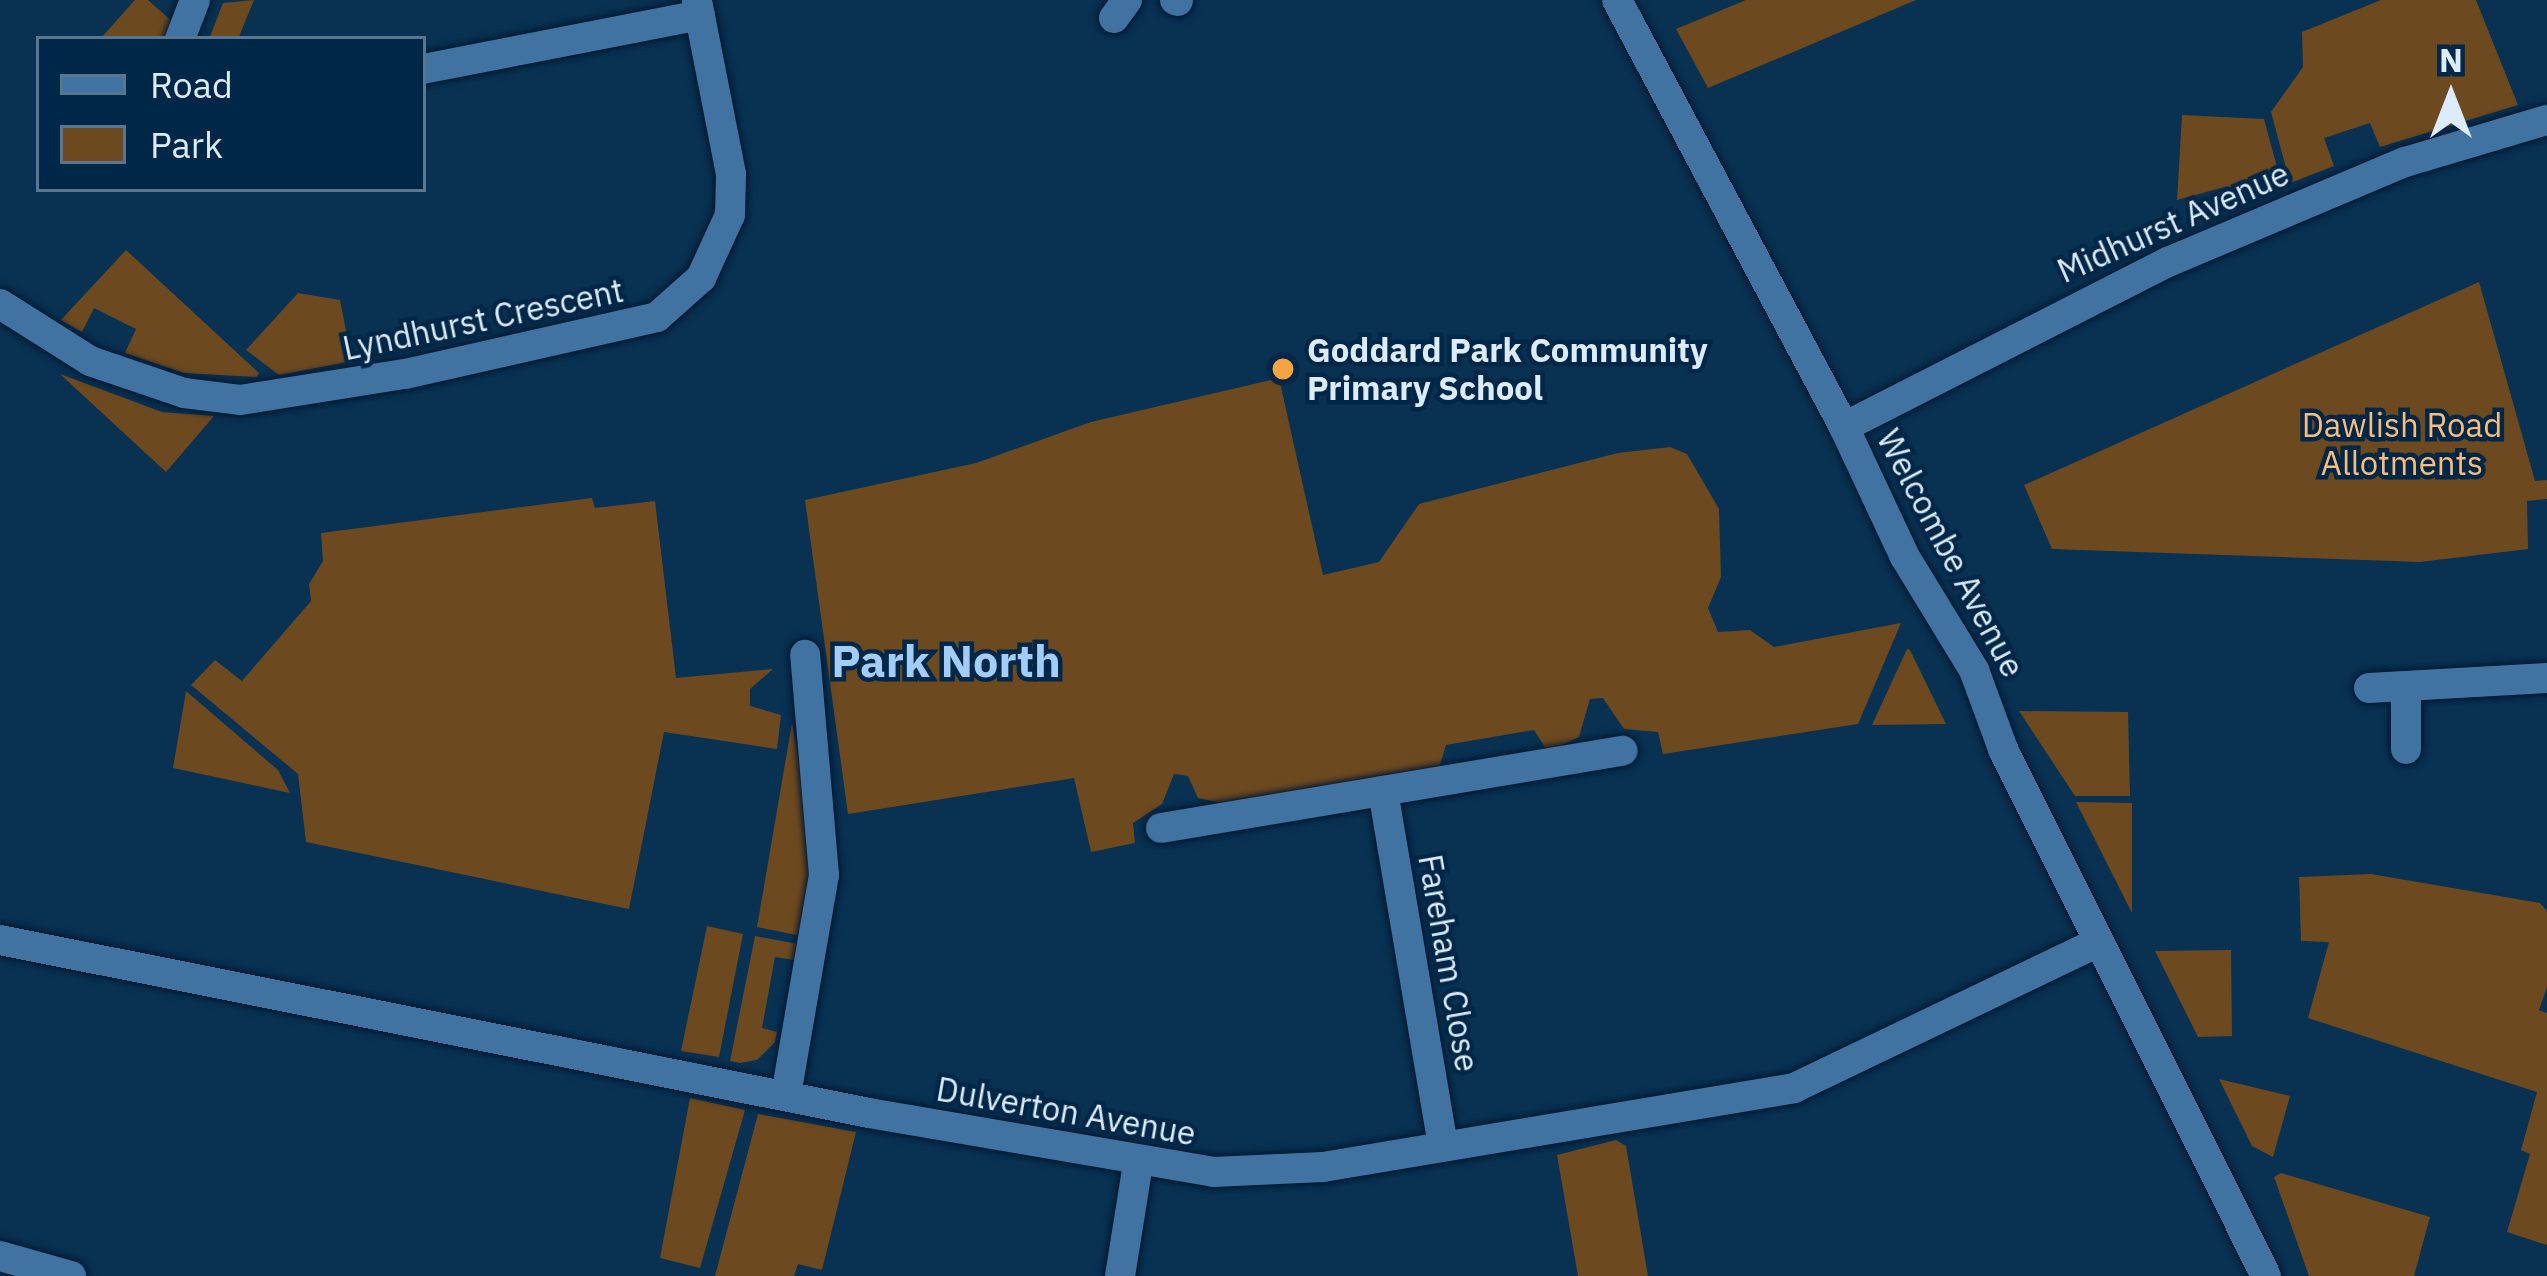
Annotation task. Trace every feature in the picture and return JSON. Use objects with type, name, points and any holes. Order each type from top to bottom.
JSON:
[{"type":"street","points":[[181,36],[194,0]]},
{"type":"street","name":"Welcombe Avenue","points":[[1618,0],[1844,427],[1905,557],[1984,692],[2003,749],[2097,944],[2152,1036],[2266,1276]]},
{"type":"street","points":[[426,68],[698,8]]},
{"type":"street","name":"Lyndhurst Crescent","points":[[0,304],[89,361],[184,393],[240,400],[362,383],[657,317],[712,263],[730,215],[731,174],[698,8]]},
{"type":"street","name":"Midhurst Avenue","points":[[1844,427],[2020,332],[2212,243],[2405,162],[2547,120]]},
{"type":"street","points":[[786,1095],[824,875],[805,655]]},
{"type":"street","points":[[2369,688],[2547,679]]},
{"type":"street","points":[[2406,688],[2406,749]]},
{"type":"street","points":[[1161,829],[1623,751]]},
{"type":"street","name":"Fareham Close","points":[[1383,791],[1443,1147]]},
{"type":"street","name":"Dulverton Avenue","points":[[0,940],[1138,1164],[1294,1170],[1794,1088],[2097,944]]},
{"type":"street","points":[[1120,1276],[1138,1164]]},
{"type":"street","points":[[0,1256],[71,1276]]},
{"type":"green space","points":[[135,0],[148,0],[174,23],[168,36],[103,36]]},
{"type":"green space","points":[[254,0],[239,36],[210,36],[223,3]]},
{"type":"green space","points":[[1746,0],[1916,0],[1708,88],[1676,29]]},
{"type":"green space","points":[[2381,0],[2476,0],[2518,105],[2380,147],[2370,123],[2324,138],[2334,166],[2290,183],[2271,112],[2303,67],[2302,32]]},
{"type":"green space","points":[[2182,115],[2264,119],[2283,189],[2245,206],[2228,186],[2177,200]]},
{"type":"green space","points":[[126,250],[259,373],[257,377],[184,373],[125,353],[136,329],[94,308],[82,332],[61,320]]},
{"type":"green space","name":"Dawlish Road Allotments","points":[[2479,282],[2535,481],[2547,480],[2547,499],[2527,501],[2528,549],[2420,562],[2052,549],[2024,485]]},
{"type":"green space","points":[[298,293],[340,300],[352,361],[279,375],[246,350]]},
{"type":"green space","points":[[60,374],[162,412],[214,416],[166,472]]},
{"type":"green space","points":[[1279,378],[1323,575],[1379,562],[1419,504],[1618,453],[1670,447],[1687,454],[1719,509],[1721,577],[1708,608],[1718,632],[1750,630],[1774,647],[1901,623],[1858,724],[1663,754],[1658,732],[1624,729],[1603,698],[1590,699],[1579,737],[1548,752],[1534,730],[1446,745],[1439,768],[1228,804],[1198,798],[1188,776],[1174,774],[1162,804],[1133,823],[1135,843],[1091,852],[1074,778],[848,814],[805,500],[976,463],[1091,422]]},
{"type":"green space","points":[[592,498],[595,508],[655,501],[676,678],[773,669],[750,689],[750,706],[781,715],[777,749],[664,732],[629,909],[306,842],[298,774],[191,685],[215,660],[242,681],[311,601],[309,584],[323,561],[321,533]]},
{"type":"green space","points":[[1910,650],[1946,724],[1872,725]]},
{"type":"green space","points":[[186,691],[278,770],[290,793],[173,768]]},
{"type":"green space","points":[[2019,711],[2128,712],[2130,796],[2075,796]]},
{"type":"green space","points":[[792,723],[814,842],[806,937],[757,927]]},
{"type":"green space","points":[[2076,802],[2132,803],[2132,913]]},
{"type":"green space","points":[[2371,874],[2540,903],[2547,911],[2547,987],[2539,1010],[2547,1013],[2547,1245],[2507,1232],[2530,1154],[2521,1150],[2537,1092],[2308,1018],[2329,942],[2301,941],[2299,877]]},
{"type":"green space","points":[[707,926],[743,934],[719,1057],[681,1051]]},
{"type":"green space","points":[[755,936],[803,945],[801,961],[775,957],[762,1028],[777,1032],[775,1042],[757,1060],[740,1063],[730,1061]]},
{"type":"green space","points":[[2231,950],[2232,1036],[2198,1037],[2155,951]]},
{"type":"green space","points":[[2219,1079],[2290,1096],[2273,1157],[2252,1146]]},
{"type":"green space","points":[[690,1098],[745,1110],[700,1268],[660,1258]]},
{"type":"green space","points":[[758,1114],[856,1132],[822,1270],[798,1264],[794,1276],[715,1276]]},
{"type":"green space","points":[[1616,1140],[1626,1146],[1648,1276],[1578,1276],[1557,1155]]},
{"type":"green space","points":[[2281,1173],[2430,1217],[2414,1276],[2309,1276],[2274,1177]]},
{"type":"place","name":"Goddard Park Community Primary School","points":[[1283,369]]},
{"type":"district","name":"Park North","points":[[946,661]]}]
